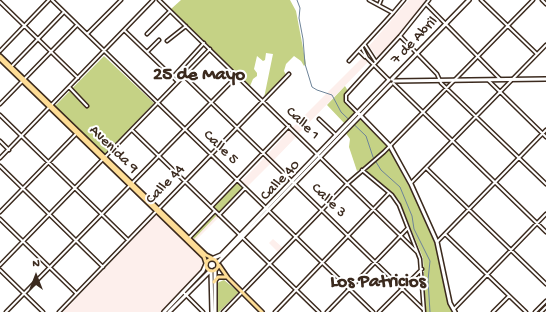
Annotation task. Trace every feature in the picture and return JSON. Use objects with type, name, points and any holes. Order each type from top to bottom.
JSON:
[{"type":"main road","name":"7 de Abril","points":[[349,124],[470,0]]},
{"type":"main road","name":"Avenida 9","points":[[0,57],[24,80]]},
{"type":"main road","name":"Avenida 9","points":[[0,57],[130,184],[206,255],[213,258],[219,264]]},
{"type":"main road","points":[[391,81],[546,79]]},
{"type":"main road","points":[[359,114],[390,146],[410,184],[437,242],[454,311]]},
{"type":"main road","name":"Calle 40","points":[[213,258],[221,255],[241,236],[349,124]]},
{"type":"main road","name":"Avenida 9","points":[[158,210],[204,257],[210,271]]},
{"type":"main road","name":"Calle 40","points":[[219,264],[241,236]]},
{"type":"main road","points":[[169,312],[205,270],[206,264],[213,258]]},
{"type":"main road","points":[[213,312],[214,282],[216,270],[219,264]]},
{"type":"main road","points":[[219,264],[228,278]]},
{"type":"main road","points":[[164,312],[210,271],[216,270],[228,278],[262,312]]},
{"type":"main road","points":[[210,271],[213,312]]},
{"type":"main road","points":[[214,282],[218,277],[228,278]]},
{"type":"street","name":"Calle 5","points":[[51,0],[373,312]]},
{"type":"street","points":[[0,51],[51,0]]},
{"type":"street","points":[[87,34],[121,0]]},
{"type":"street","points":[[0,158],[125,31],[153,0]]},
{"type":"street","name":"Calle 1","points":[[159,0],[417,252]]},
{"type":"street","points":[[369,0],[393,13]]},
{"type":"street","points":[[379,5],[382,0]]},
{"type":"street","points":[[349,61],[404,0]]},
{"type":"street","points":[[359,114],[346,101],[345,97],[400,36],[429,0]]},
{"type":"street","points":[[480,0],[537,54]]},
{"type":"street","points":[[223,312],[347,184],[362,169],[390,146],[532,0]]},
{"type":"street","points":[[542,0],[546,4]]},
{"type":"street","points":[[0,2],[78,78]]},
{"type":"street","points":[[426,4],[501,80]]},
{"type":"street","points":[[147,34],[170,11]]},
{"type":"street","points":[[11,66],[64,12]]},
{"type":"street","points":[[0,104],[77,25]]},
{"type":"street","points":[[167,42],[186,26]]},
{"type":"street","points":[[125,31],[178,82]]},
{"type":"street","points":[[400,36],[438,74],[440,80],[447,88],[546,184]]},
{"type":"street","points":[[148,52],[159,40]]},
{"type":"street","points":[[173,77],[204,44]]},
{"type":"street","points":[[365,44],[376,62]]},
{"type":"street","points":[[410,184],[546,45]]},
{"type":"street","points":[[362,48],[366,57]]},
{"type":"street","points":[[0,265],[210,49]]},
{"type":"street","points":[[359,51],[546,232]]},
{"type":"street","name":"Calle 44","points":[[59,312],[289,74]]},
{"type":"street","name":"Calle 3","points":[[184,76],[424,310]]},
{"type":"street","points":[[6,312],[237,76]]},
{"type":"street","points":[[488,80],[501,91],[546,137]]},
{"type":"street","points":[[70,87],[88,106]]},
{"type":"street","points":[[0,115],[128,240]]},
{"type":"street","points":[[319,119],[337,136]]},
{"type":"street","points":[[211,207],[289,126]]},
{"type":"street","points":[[132,130],[319,312]]},
{"type":"street","points":[[437,242],[518,157],[546,130]]},
{"type":"street","points":[[0,212],[77,132]]},
{"type":"street","points":[[0,141],[8,150]]},
{"type":"street","points":[[0,166],[103,267]]},
{"type":"street","points":[[426,168],[546,284]]},
{"type":"street","points":[[362,169],[397,200],[422,268],[424,310]]},
{"type":"street","points":[[219,215],[245,188]]},
{"type":"street","points":[[275,312],[389,193]]},
{"type":"street","points":[[189,238],[215,211]]},
{"type":"street","points":[[454,311],[487,274],[546,214]]},
{"type":"street","points":[[0,219],[76,294]]},
{"type":"street","points":[[327,312],[408,228]]},
{"type":"street","points":[[445,234],[526,312]]},
{"type":"street","points":[[379,312],[422,268]]},
{"type":"street","points":[[0,270],[43,312]]},
{"type":"street","points":[[184,294],[203,312]]},
{"type":"street","points":[[493,312],[509,296]]},
{"type":"street","points":[[535,312],[546,301]]},
{"type":"street","points":[[541,312],[546,307]]},
{"type":"shaded area","points":[[409,0],[427,0],[399,35],[377,57],[369,46]]},
{"type":"shaded area","points":[[363,57],[368,62],[298,134],[292,128]]},
{"type":"shaded area","points":[[290,130],[297,136],[273,161],[267,155]]},
{"type":"shaded area","points":[[265,157],[271,163],[247,187],[241,182]]},
{"type":"shaded area","points":[[215,213],[219,217],[195,241],[192,238]]},
{"type":"shaded area","points":[[157,214],[202,259],[204,266],[203,269],[161,312],[63,312]]},
{"type":"shaded area","points":[[273,239],[282,247],[278,252],[269,243]]},
{"type":"green space","points":[[181,0],[290,0],[296,11],[306,64],[304,66],[301,61],[294,56],[286,64],[284,71],[286,75],[264,98],[273,54],[266,53],[265,60],[263,61],[257,56],[254,69],[257,76],[253,79],[250,86],[171,9]]},
{"type":"green space","points":[[104,56],[154,103],[105,155],[55,106]]},
{"type":"green space","points":[[345,86],[348,91],[344,96],[345,101],[356,112],[345,124],[327,105]]},
{"type":"green space","points":[[361,117],[387,145],[413,194],[437,249],[452,312],[426,312],[423,258],[399,200],[366,171],[364,167],[357,171],[349,147],[350,139],[345,132]]},
{"type":"green space","points":[[237,182],[243,188],[219,213],[213,207]]},
{"type":"green space","points":[[215,214],[217,215],[194,239],[192,237]]},
{"type":"green space","points":[[224,280],[239,292],[219,312],[217,312],[217,283]]},
{"type":"waterway","points":[[297,0],[300,8],[299,18],[303,39],[305,64],[312,87],[332,95],[341,112],[366,136],[373,157],[381,170],[400,187],[412,216],[414,229],[430,261],[428,280],[430,312]]},
{"type":"district","name":"25 de Mayo","points":[[199,76]]},
{"type":"district","name":"Los Patricios","points":[[378,283]]}]
